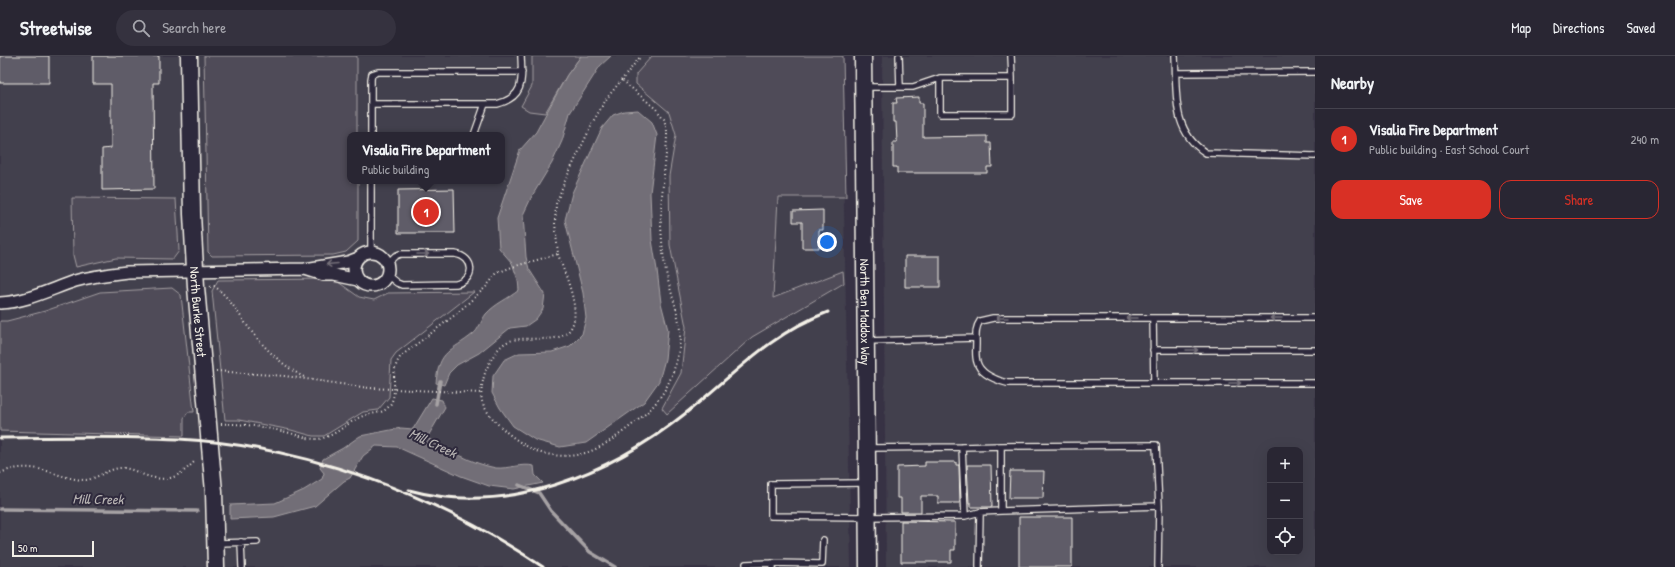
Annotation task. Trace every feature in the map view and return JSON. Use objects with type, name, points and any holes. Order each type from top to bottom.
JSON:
[{"type":"main road","name":"North Burke Street","points":[[189,56],[192,214],[195,271],[214,492],[216,567]]},
{"type":"main road","name":"North Ben Maddox Way","points":[[863,56],[868,567]]},
{"type":"street","points":[[0,303],[24,299],[101,274],[127,272],[305,269],[344,262],[371,252],[382,256],[387,270],[385,280],[377,286],[367,286],[358,280],[334,275],[324,275],[305,269]]},
{"type":"street","points":[[358,258],[354,267],[354,272],[358,280]]},
{"type":"lane","points":[[371,104],[497,104],[507,102],[514,97],[522,82],[522,56]]},
{"type":"lane","points":[[899,56],[900,88]]},
{"type":"lane","points":[[940,78],[940,114],[1012,114],[1011,56]]},
{"type":"lane","points":[[1176,56],[1177,108],[1181,125],[1190,141],[1206,153],[1315,156]]},
{"type":"lane","points":[[371,132],[372,74],[378,72],[522,72]]},
{"type":"lane","points":[[1176,73],[1315,72]]},
{"type":"lane","points":[[864,87],[913,88],[940,78],[1012,78]]},
{"type":"lane","points":[[475,132],[485,104]]},
{"type":"lane","points":[[371,184],[371,252]]},
{"type":"lane","points":[[400,254],[462,255],[467,259],[470,265],[468,278],[462,283],[456,284],[402,285],[396,283],[387,270],[396,256],[400,254]]},
{"type":"lane","points":[[1315,318],[993,318],[980,322],[976,329],[976,361],[980,369],[987,375],[1007,383],[1315,383]]},
{"type":"lane","points":[[1153,318],[1154,383]]},
{"type":"lane","points":[[866,341],[976,338]]},
{"type":"lane","points":[[1153,350],[1315,350]]},
{"type":"lane","points":[[867,448],[1156,445],[1159,506],[1158,567]]},
{"type":"lane","points":[[1001,446],[1001,511]]},
{"type":"lane","points":[[962,447],[965,516]]},
{"type":"lane","points":[[867,483],[771,484],[771,516],[965,516],[980,512],[1159,506]]},
{"type":"lane","points":[[979,567],[980,512]]},
{"type":"lane","points":[[746,564],[822,564],[823,540]]},
{"type":"lane","points":[[241,542],[242,567]]},
{"type":"lane","points":[[215,543],[257,542]]},
{"type":"path","points":[[621,79],[656,109],[664,119],[667,131],[662,199],[663,250],[678,319],[680,333],[678,351],[674,370],[660,398],[637,421],[600,447],[574,456],[543,454],[529,448],[514,438],[487,411],[482,402],[483,379],[488,365],[495,353],[506,343],[518,339],[548,339],[559,337],[567,333],[572,325],[574,313],[572,295],[558,254],[555,223],[556,204],[564,183],[594,120],[607,98],[621,79],[641,56]]},
{"type":"path","points":[[221,424],[240,423],[322,439],[363,416],[377,414],[385,410],[390,405],[393,397],[393,372],[396,362],[401,356],[455,315],[486,287],[497,273],[512,267],[558,254]]},
{"type":"path","points":[[208,287],[214,286],[222,292],[256,338],[299,375],[309,380]]},
{"type":"path","points":[[216,371],[285,376],[369,388],[482,393]]},
{"type":"path","points":[[0,473],[19,467],[33,468],[74,479],[86,480],[116,469],[124,468],[158,479],[168,479],[179,476],[195,461]]},
{"type":"shaded area","points":[[0,56],[841,56],[851,567],[0,567]]},
{"type":"shaded area","points":[[204,56],[357,56],[357,132],[347,132],[347,184],[358,184],[358,241],[346,252],[333,255],[212,256],[208,252]]},
{"type":"shaded area","points":[[532,56],[581,56],[567,75],[545,113],[529,111],[521,106],[532,86]]},
{"type":"shaded area","points":[[652,56],[843,56],[846,197],[778,197],[773,298],[843,271],[844,283],[752,337],[667,414],[662,408],[681,373],[686,327],[670,245],[669,176],[676,135],[669,112],[636,84],[636,74]]},
{"type":"shaded area","points":[[882,56],[1315,56],[1315,567],[886,567]]},
{"type":"shaded area","points":[[72,198],[176,199],[179,251],[173,259],[116,258],[76,267],[73,255]]},
{"type":"shaded area","points":[[334,279],[359,297],[374,300],[388,293],[474,292],[396,353],[391,360],[389,397],[378,410],[363,412],[324,436],[313,436],[291,430],[239,420],[225,420],[212,291],[218,280]]},
{"type":"shaded area","points":[[172,288],[181,295],[194,412],[188,412],[184,418],[184,436],[0,431],[0,321],[7,321],[45,311],[100,292]]},
{"type":"water","points":[[581,56],[611,56],[600,66],[570,113],[562,141],[552,163],[532,196],[523,215],[526,257],[529,269],[545,294],[543,309],[536,319],[526,326],[510,328],[479,353],[457,365],[449,373],[444,385],[436,383],[440,364],[447,352],[475,332],[484,316],[490,310],[519,290],[518,280],[512,263],[499,248],[497,218],[520,150],[536,132],[567,75]]},
{"type":"water","points":[[638,110],[652,122],[657,135],[650,193],[652,240],[661,303],[668,330],[665,359],[659,381],[644,402],[586,443],[560,447],[535,440],[513,426],[500,408],[492,393],[493,376],[504,360],[519,353],[552,352],[570,346],[582,334],[586,318],[583,293],[565,220],[572,193],[602,128],[613,115],[624,111]]},
{"type":"water","points":[[432,398],[442,400],[445,407],[427,438],[460,456],[487,466],[501,468],[524,465],[534,466],[535,475],[543,483],[514,489],[489,486],[461,476],[397,447],[376,446],[363,456],[350,478],[344,481],[315,506],[274,517],[230,519],[230,505],[275,503],[304,490],[322,479],[324,473],[320,468],[323,459],[343,448],[360,436],[401,428],[413,429]]},
{"type":"building","points":[[0,56],[49,56],[49,83],[0,83]]},
{"type":"building","points":[[93,56],[159,56],[159,83],[153,83],[154,189],[102,190],[102,149],[111,148],[111,84],[93,84]]},
{"type":"building","points":[[919,97],[919,103],[923,103],[923,137],[987,136],[987,143],[991,143],[992,167],[987,167],[987,173],[897,173],[897,167],[893,167],[893,142],[897,142],[896,122],[893,122],[893,103],[897,103],[896,98]]},
{"type":"building","points":[[454,189],[455,233],[398,233],[398,190]]},
{"type":"building","points":[[823,210],[823,230],[819,230],[819,248],[802,248],[802,222],[793,222],[793,211]]},
{"type":"building","points":[[905,256],[940,256],[940,287],[905,287]]},
{"type":"building","points":[[925,462],[956,462],[956,465],[959,465],[960,503],[938,503],[938,496],[921,496],[921,512],[901,512],[901,498],[897,498],[897,467],[925,466]]},
{"type":"building","points":[[967,465],[991,465],[992,507],[971,507],[971,503],[969,503]]},
{"type":"building","points":[[1010,471],[1044,471],[1043,498],[1009,498]]},
{"type":"building","points":[[1019,517],[1072,517],[1072,567],[1019,567]]},
{"type":"building","points":[[901,521],[955,522],[955,550],[951,550],[951,562],[901,562]]},
{"type":"waterway","points":[[436,404],[440,381]]},
{"type":"waterway","name":"Mill Creek","points":[[519,485],[539,493],[551,511],[590,552],[615,567]]},
{"type":"waterway","name":"Mill Creek","points":[[0,509],[197,511]]},
{"type":"railway","points":[[409,490],[446,497],[483,498],[520,494],[556,484],[591,471],[624,455],[656,435],[686,413],[753,356],[788,332],[807,321],[828,312]]},
{"type":"railway","points":[[0,438],[112,437],[179,439],[227,444],[275,452],[323,464],[369,479],[415,497],[502,541],[543,567]]},
{"type":"place","name":"Visalia Fire Department","points":[[426,212]]}]
